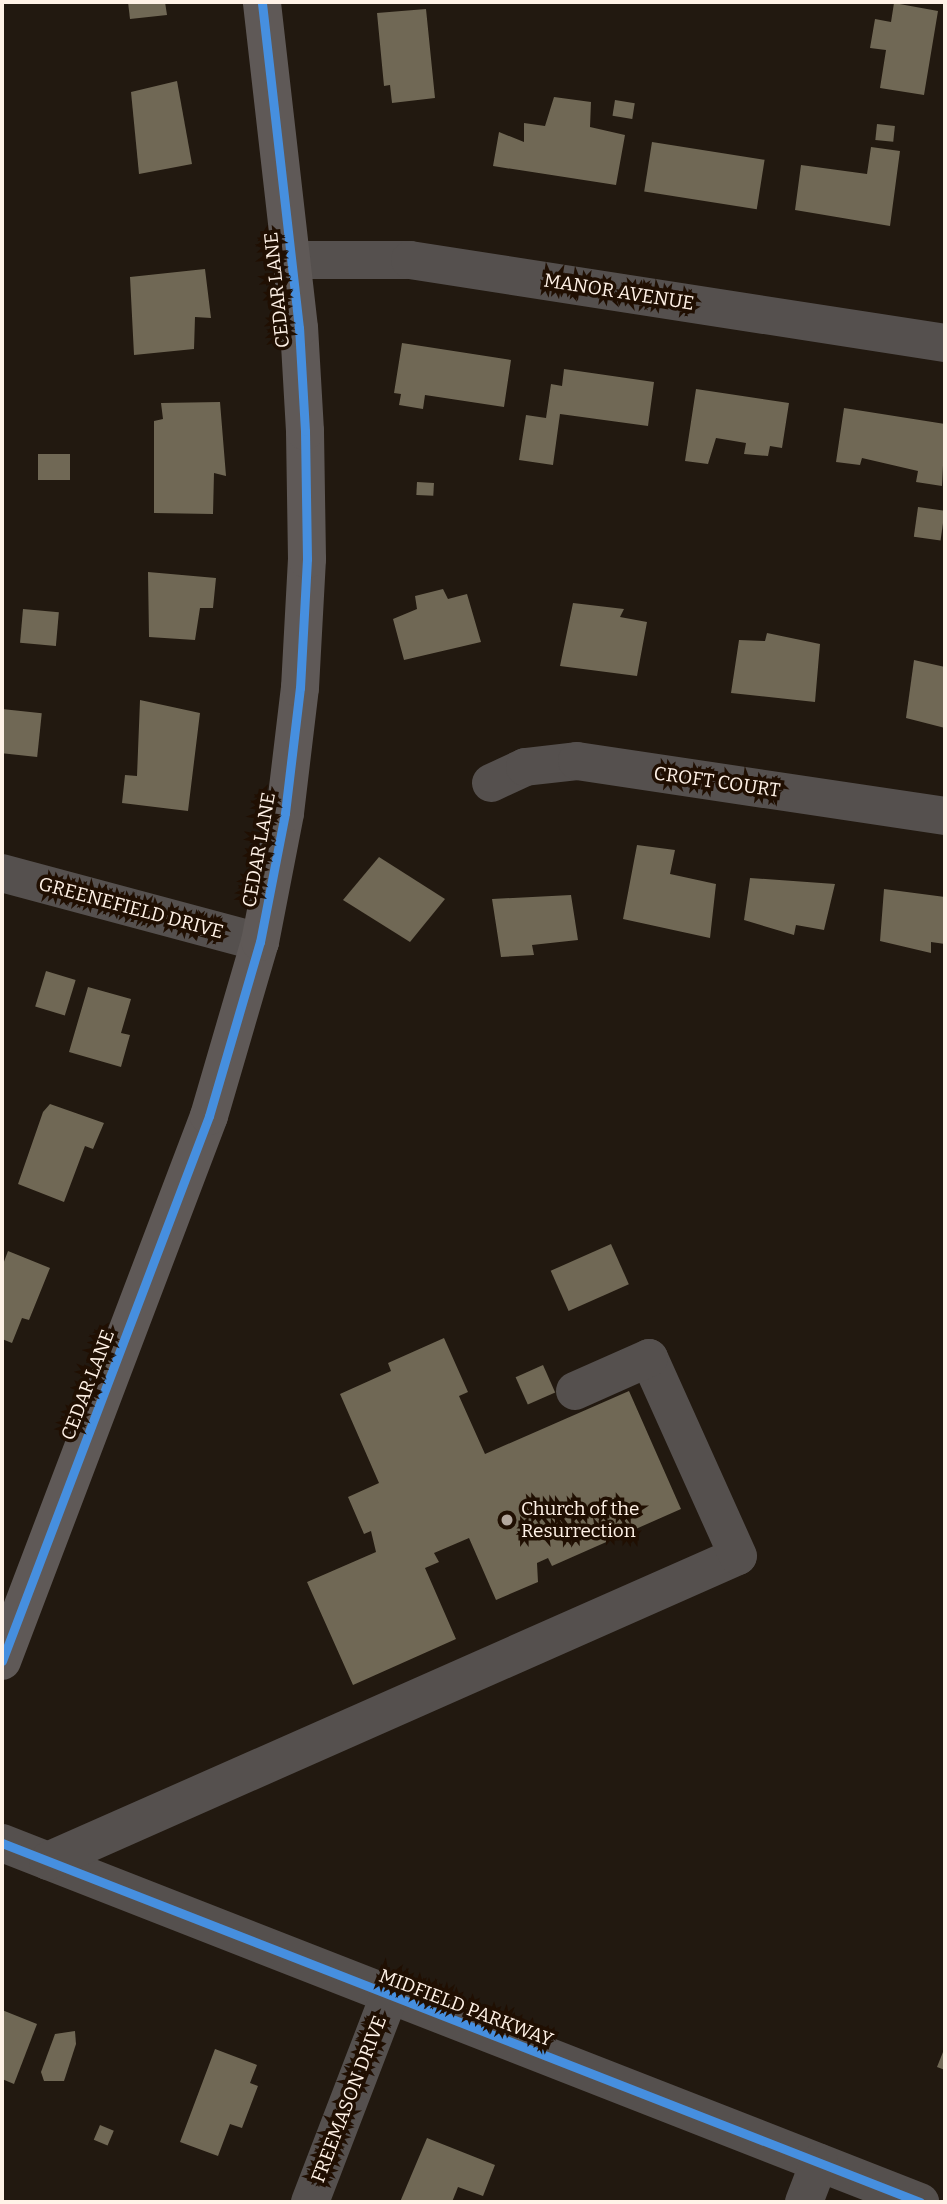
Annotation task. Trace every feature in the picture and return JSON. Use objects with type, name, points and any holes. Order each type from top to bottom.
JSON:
[{"type":"main road","name":"CEDAR LANE","points":[[2,1661],[209,1116],[260,942],[287,799],[300,688],[307,559],[306,431],[292,260],[262,2]]},
{"type":"street","name":"MANOR AVENUE","points":[[292,260],[410,260],[945,343]]},
{"type":"street","name":"CROFT COURT","points":[[491,783],[525,767],[578,761],[945,816]]},
{"type":"street","name":"GREENEFIELD DRIVE","points":[[2,873],[260,942]]},
{"type":"street","points":[[48,1861],[738,1556],[649,1358],[575,1391]]},
{"type":"street","name":"MIDFIELD PARKWAY","points":[[2,1843],[920,2202]]},
{"type":"street","name":"FREEMASON DRIVE","points":[[310,2202],[389,1996]]},
{"type":"street","points":[[804,2202],[819,2163]]},
{"type":"building","points":[[128,2],[165,2],[167,15],[130,19]]},
{"type":"building","points":[[894,3],[938,11],[924,95],[880,88],[886,50],[870,48],[875,19],[891,22]]},
{"type":"building","points":[[426,9],[435,98],[392,103],[390,85],[384,86],[377,13]]},
{"type":"building","points":[[177,81],[192,164],[139,174],[131,92]]},
{"type":"building","points":[[554,97],[591,102],[590,127],[625,135],[616,185],[493,166],[499,132],[524,142],[524,123],[545,126]]},
{"type":"building","points":[[615,100],[635,103],[632,119],[612,116]]},
{"type":"building","points":[[877,124],[895,126],[893,142],[875,140]]},
{"type":"building","points":[[652,142],[765,160],[757,209],[644,191]]},
{"type":"building","points":[[871,147],[900,151],[890,226],[795,210],[801,165],[867,174]]},
{"type":"building","points":[[205,269],[211,318],[195,317],[194,349],[134,355],[130,277]]},
{"type":"building","points":[[402,343],[511,360],[504,407],[425,395],[423,409],[399,405],[401,394],[394,393]]},
{"type":"building","points":[[564,369],[654,382],[648,426],[560,414],[553,465],[519,460],[526,415],[546,418],[551,384],[562,386]]},
{"type":"building","points":[[696,389],[789,403],[782,448],[770,446],[768,456],[744,454],[746,443],[716,438],[708,464],[685,461]]},
{"type":"building","points":[[220,402],[226,476],[214,473],[213,514],[154,513],[154,421],[163,419],[161,403]]},
{"type":"building","points":[[844,408],[945,424],[942,486],[916,482],[918,471],[862,458],[860,465],[836,462]]},
{"type":"building","points":[[38,454],[70,454],[70,480],[38,480]]},
{"type":"building","points":[[417,482],[434,483],[433,496],[416,495]]},
{"type":"building","points":[[918,507],[945,511],[941,540],[914,537]]},
{"type":"building","points":[[148,572],[216,578],[213,608],[200,608],[195,640],[149,637]]},
{"type":"building","points":[[443,589],[448,599],[467,594],[481,642],[404,660],[393,619],[417,609],[415,596]]},
{"type":"building","points":[[573,603],[624,609],[620,617],[647,622],[637,676],[560,666]]},
{"type":"building","points":[[23,609],[59,612],[56,646],[20,643]]},
{"type":"building","points":[[767,633],[820,644],[815,702],[731,693],[739,640],[765,641]]},
{"type":"building","points":[[914,660],[945,667],[945,728],[906,718]]},
{"type":"building","points":[[140,700],[200,713],[188,811],[122,803],[125,775],[137,776]]},
{"type":"building","points":[[2,709],[42,713],[37,757],[2,753]]},
{"type":"building","points":[[637,845],[675,850],[670,874],[716,884],[710,938],[623,919]]},
{"type":"building","points":[[379,857],[445,899],[410,942],[343,900]]},
{"type":"building","points":[[750,878],[835,884],[824,930],[796,925],[794,935],[744,920]]},
{"type":"building","points":[[884,889],[945,897],[945,944],[931,942],[931,953],[880,941]]},
{"type":"building","points":[[571,895],[578,940],[532,945],[534,955],[501,957],[492,899]]},
{"type":"building","points":[[46,971],[76,980],[65,1015],[35,1006]]},
{"type":"building","points":[[88,987],[131,999],[121,1033],[130,1035],[121,1067],[69,1052]]},
{"type":"building","points":[[50,1104],[104,1123],[93,1149],[85,1146],[64,1202],[18,1184],[43,1112]]},
{"type":"building","points":[[611,1244],[629,1284],[569,1311],[551,1271]]},
{"type":"building","points":[[8,1251],[50,1268],[29,1320],[22,1318],[12,1343],[2,1339],[2,1267]]},
{"type":"building","name":"Church of the Resurrection","points":[[444,1338],[468,1392],[459,1396],[485,1454],[629,1391],[681,1509],[552,1566],[548,1558],[537,1563],[538,1582],[496,1600],[469,1538],[434,1553],[439,1562],[425,1568],[456,1639],[353,1685],[307,1582],[376,1552],[371,1531],[364,1534],[348,1497],[379,1483],[340,1394],[391,1371],[388,1363]]},
{"type":"building","points":[[543,1365],[555,1392],[528,1405],[516,1377]]},
{"type":"building","points":[[2,2010],[37,2024],[14,2084],[2,2079]]},
{"type":"building","points":[[75,2031],[76,2044],[64,2081],[44,2081],[41,2072],[55,2034]]},
{"type":"building","points":[[945,2047],[945,2070],[937,2067]]},
{"type":"building","points":[[215,2049],[257,2065],[250,2083],[258,2086],[242,2128],[230,2124],[218,2156],[180,2142]]},
{"type":"building","points":[[100,2125],[114,2131],[108,2146],[94,2140]]},
{"type":"building","points":[[427,2138],[495,2165],[483,2196],[458,2187],[452,2202],[400,2202]]},
{"type":"cycle path","points":[[2,1661],[209,1116],[260,942],[285,813],[300,688],[307,559],[305,431],[299,328],[262,2]]},
{"type":"cycle path","points":[[2,1843],[920,2202]]},
{"type":"place","name":"Church of the Resurrection","points":[[507,1520]]}]
